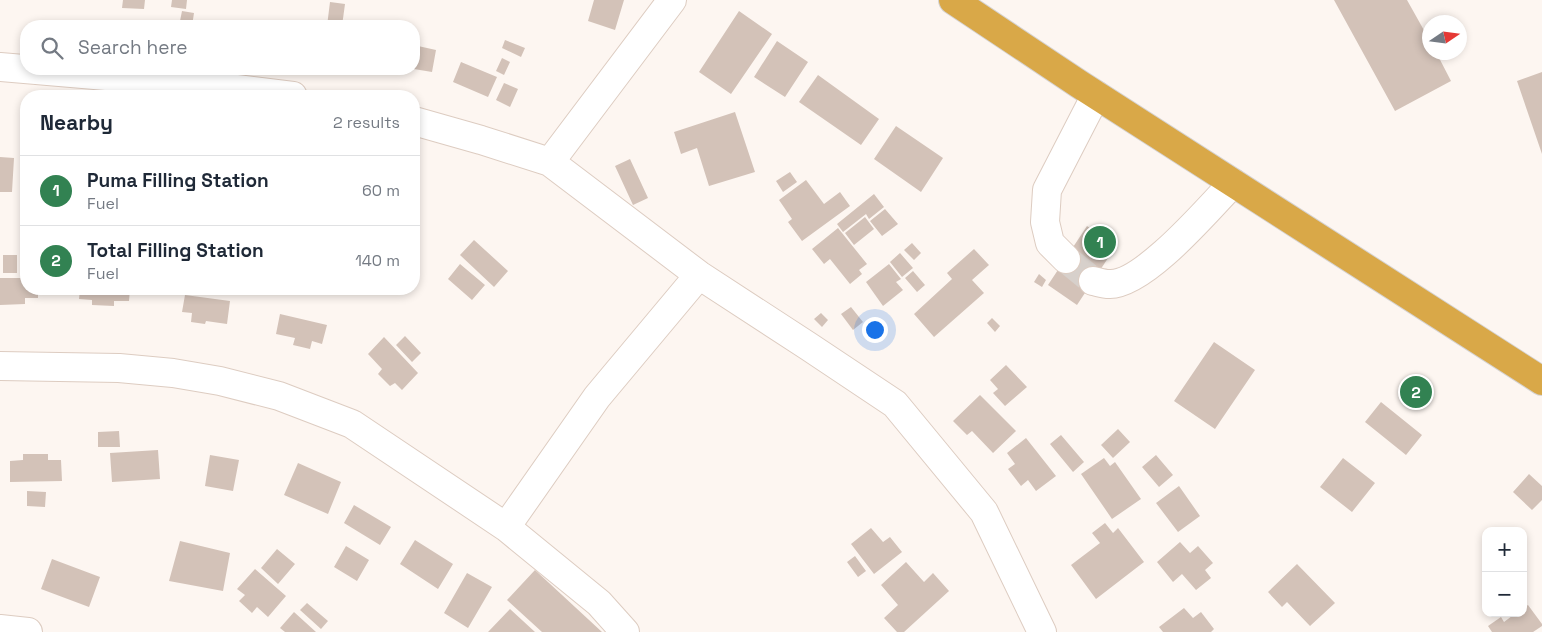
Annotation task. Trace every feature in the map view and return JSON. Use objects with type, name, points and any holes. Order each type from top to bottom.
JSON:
[{"type":"highway","points":[[953,0],[1233,183],[1542,381]]},
{"type":"street","points":[[550,162],[672,0]]},
{"type":"street","points":[[0,67],[20,69]]},
{"type":"street","points":[[94,75],[245,90]]},
{"type":"street","points":[[1066,259],[1050,243],[1046,222],[1047,190],[1096,94]]},
{"type":"street","points":[[420,123],[550,162],[699,276],[895,404],[984,512],[1042,632]]},
{"type":"street","points":[[1093,281],[1110,285],[1132,278],[1160,258],[1233,183]]},
{"type":"street","points":[[506,527],[597,397],[699,276]]},
{"type":"street","points":[[0,366],[119,368],[173,373],[220,381],[279,396],[352,424],[506,527],[599,603],[625,632]]},
{"type":"street","points":[[0,629],[28,632]]},
{"type":"building","points":[[123,0],[145,0],[144,9],[122,8]]},
{"type":"building","points":[[172,0],[187,0],[186,9],[171,7]]},
{"type":"building","points":[[594,0],[624,0],[615,30],[588,21]]},
{"type":"building","points":[[1334,0],[1407,0],[1422,27],[1422,60],[1440,60],[1451,81],[1395,111]]},
{"type":"building","points":[[330,2],[345,4],[343,20],[328,20]]},
{"type":"building","points":[[182,11],[194,13],[193,20],[180,20]]},
{"type":"building","points":[[739,11],[772,34],[731,94],[699,72]]},
{"type":"building","points":[[505,40],[525,48],[521,57],[502,48]]},
{"type":"building","points":[[777,41],[808,62],[785,97],[754,77]]},
{"type":"building","points":[[420,46],[436,50],[432,72],[420,70]]},
{"type":"building","points":[[502,58],[510,62],[504,75],[496,71]]},
{"type":"building","points":[[461,62],[497,77],[488,97],[453,82]]},
{"type":"building","points":[[1542,72],[1542,154],[1517,81]]},
{"type":"building","points":[[818,75],[879,119],[861,145],[799,102]]},
{"type":"building","points":[[504,83],[518,89],[510,107],[496,100]]},
{"type":"building","points":[[735,112],[755,172],[709,186],[697,148],[681,154],[674,132]]},
{"type":"building","points":[[896,126],[943,158],[921,192],[874,159]]},
{"type":"building","points":[[0,157],[14,158],[12,192],[0,192]]},
{"type":"building","points":[[630,159],[648,198],[633,205],[615,166]]},
{"type":"building","points":[[790,172],[797,182],[783,192],[776,181]]},
{"type":"building","points":[[806,180],[824,204],[840,192],[850,206],[802,241],[788,222],[792,219],[779,200]]},
{"type":"building","points":[[874,194],[884,207],[869,219],[866,214],[843,232],[837,224]]},
{"type":"building","points":[[885,209],[898,224],[882,236],[870,221]]},
{"type":"building","points":[[865,217],[874,229],[854,245],[845,233]]},
{"type":"building","points":[[1087,226],[1116,246],[1077,305],[1048,285]]},
{"type":"building","points":[[838,228],[867,264],[859,270],[862,274],[850,284],[830,259],[824,264],[812,249]]},
{"type":"building","points":[[474,240],[508,271],[494,287],[460,255]]},
{"type":"building","points":[[912,243],[921,253],[914,260],[904,250]]},
{"type":"building","points":[[974,249],[989,265],[972,280],[984,293],[934,337],[914,314],[952,279],[947,273]]},
{"type":"building","points":[[900,253],[913,268],[902,277],[890,262]]},
{"type":"building","points":[[3,255],[17,255],[17,273],[3,273]]},
{"type":"building","points":[[460,264],[485,285],[472,300],[448,279]]},
{"type":"building","points":[[889,264],[901,279],[896,282],[903,290],[883,306],[866,282]]},
{"type":"building","points":[[913,271],[925,285],[917,292],[905,278]]},
{"type":"building","points":[[1039,274],[1046,280],[1042,287],[1034,282]]},
{"type":"building","points":[[0,278],[20,278],[20,295],[38,295],[38,298],[25,298],[25,304],[0,305]]},
{"type":"building","points":[[79,295],[130,295],[129,301],[114,301],[114,306],[92,305],[92,300],[79,299]]},
{"type":"building","points":[[185,295],[230,301],[227,324],[206,321],[205,324],[191,322],[192,313],[182,312]]},
{"type":"building","points":[[851,307],[863,322],[853,330],[841,314]]},
{"type":"building","points":[[821,313],[828,320],[822,327],[814,319]]},
{"type":"building","points":[[280,314],[327,325],[322,344],[312,341],[310,349],[293,345],[295,338],[276,334]]},
{"type":"building","points":[[992,318],[1000,326],[995,332],[987,323]]},
{"type":"building","points":[[405,336],[421,353],[412,362],[396,345]]},
{"type":"building","points":[[384,337],[418,373],[402,390],[395,383],[390,386],[378,374],[382,369],[368,354]]},
{"type":"building","points":[[1214,342],[1255,370],[1215,429],[1174,401]]},
{"type":"building","points":[[1006,365],[1027,387],[1005,406],[993,393],[998,389],[990,380]]},
{"type":"building","points":[[980,395],[1016,431],[993,453],[972,431],[967,435],[953,421]]},
{"type":"building","points":[[1381,402],[1422,435],[1406,455],[1365,422]]},
{"type":"building","points":[[1118,429],[1130,442],[1113,458],[1101,445]]},
{"type":"building","points":[[119,431],[120,447],[98,447],[98,432]]},
{"type":"building","points":[[1061,435],[1084,462],[1073,472],[1050,444]]},
{"type":"building","points":[[1026,438],[1056,476],[1036,491],[1028,480],[1021,486],[1008,469],[1015,464],[1007,453]]},
{"type":"building","points":[[158,450],[160,479],[112,482],[110,453]]},
{"type":"building","points":[[23,454],[48,454],[48,460],[61,460],[62,481],[10,482],[10,461],[23,460]]},
{"type":"building","points":[[210,455],[239,460],[233,491],[205,486]]},
{"type":"building","points":[[1156,455],[1173,475],[1159,487],[1142,467]]},
{"type":"building","points":[[1104,458],[1110,466],[1115,462],[1141,499],[1112,519],[1081,474]]},
{"type":"building","points":[[1343,458],[1375,483],[1352,512],[1320,487]]},
{"type":"building","points":[[298,463],[341,482],[328,514],[284,495]]},
{"type":"building","points":[[1529,474],[1542,486],[1542,500],[1532,510],[1513,492]]},
{"type":"building","points":[[1179,486],[1200,516],[1178,532],[1156,503]]},
{"type":"building","points":[[27,491],[46,492],[45,507],[27,506]]},
{"type":"building","points":[[354,505],[391,527],[380,545],[344,523]]},
{"type":"building","points":[[1105,523],[1113,533],[1118,528],[1144,562],[1096,599],[1071,565],[1100,543],[1092,533]]},
{"type":"building","points":[[871,528],[883,542],[890,537],[902,552],[874,574],[851,544]]},
{"type":"building","points":[[415,540],[453,564],[438,589],[400,564]]},
{"type":"building","points":[[180,541],[230,553],[223,591],[169,581]]},
{"type":"building","points":[[1180,542],[1190,553],[1198,546],[1213,563],[1205,570],[1211,578],[1196,590],[1182,574],[1173,582],[1157,562]]},
{"type":"building","points":[[346,546],[369,560],[357,581],[334,567]]},
{"type":"building","points":[[277,549],[295,564],[278,584],[261,568]]},
{"type":"building","points":[[855,556],[866,571],[858,577],[847,562]]},
{"type":"building","points":[[52,559],[100,577],[89,607],[41,589]]},
{"type":"building","points":[[906,562],[924,582],[933,573],[949,591],[904,632],[897,632],[884,618],[898,605],[881,585]]},
{"type":"building","points":[[1297,564],[1335,603],[1310,626],[1287,602],[1282,607],[1268,592]]},
{"type":"building","points":[[255,569],[286,596],[268,617],[257,607],[252,613],[239,601],[245,595],[237,589]]},
{"type":"building","points":[[535,570],[602,632],[542,632],[507,600]]},
{"type":"building","points":[[467,573],[492,587],[468,628],[444,613]]},
{"type":"building","points":[[307,603],[328,621],[321,629],[300,610]]},
{"type":"building","points":[[1527,606],[1542,624],[1533,632],[1492,632],[1488,626],[1501,617],[1504,622],[1511,617],[1527,617]]},
{"type":"building","points":[[1184,608],[1193,618],[1201,612],[1214,629],[1211,632],[1163,632],[1159,627]]},
{"type":"building","points":[[510,609],[535,632],[488,632]]},
{"type":"building","points":[[294,612],[316,632],[285,632],[280,628]]},
{"type":"tunnel","points":[[1066,259],[1093,281]]},
{"type":"place","name":"Puma Filling Station","points":[[1100,242]]},
{"type":"place","name":"Total Filling Station","points":[[1416,392]]}]
